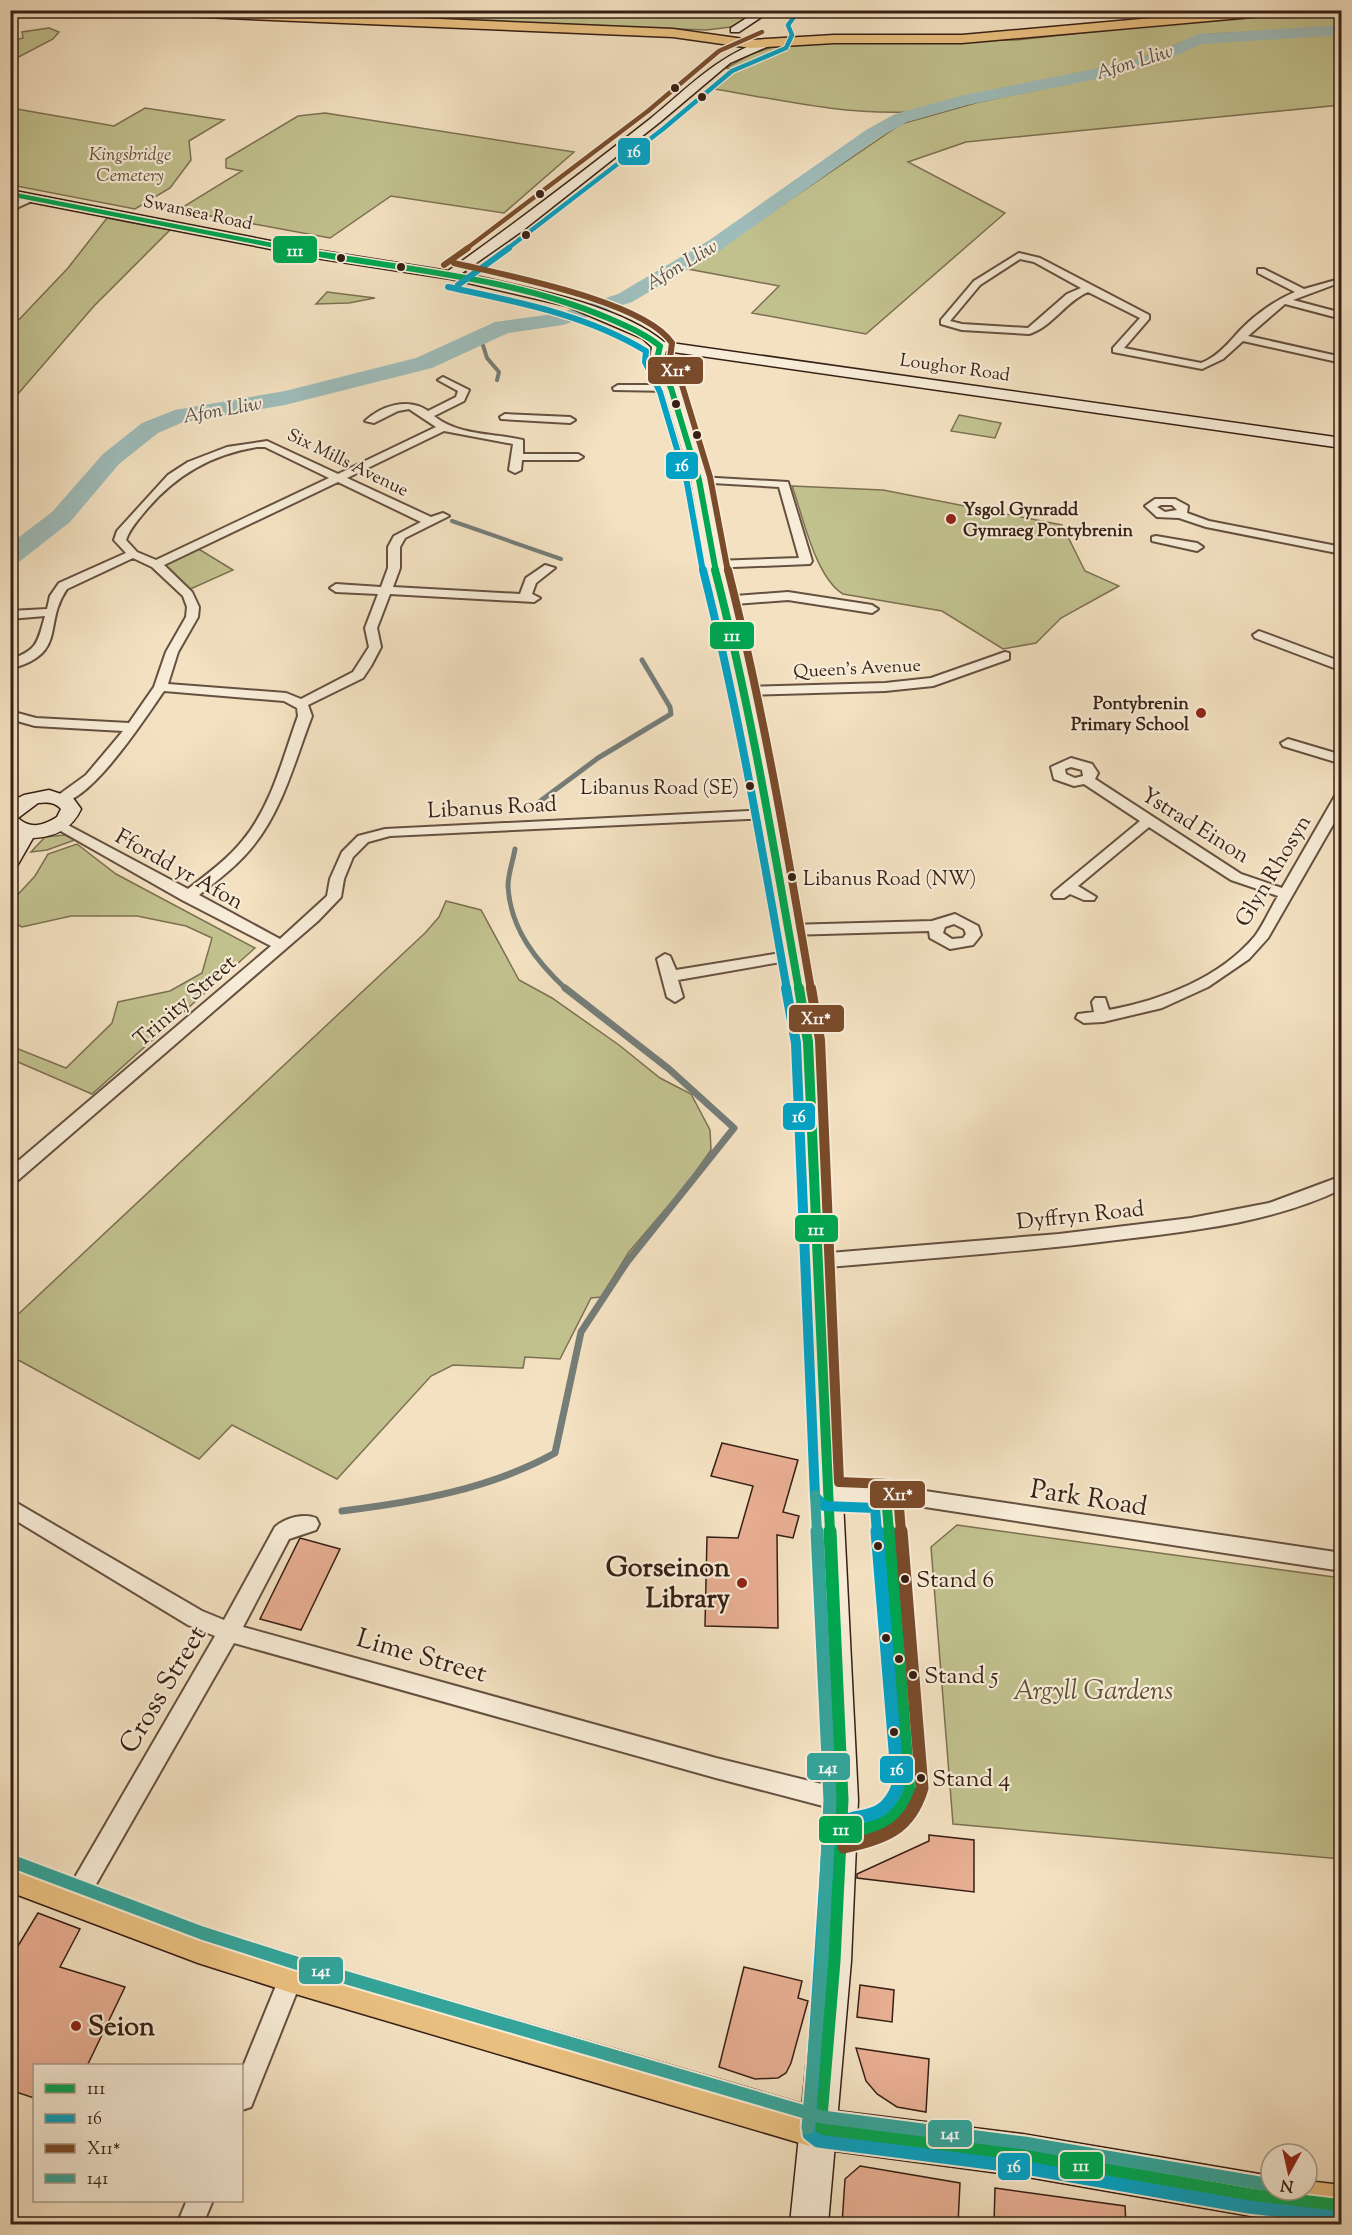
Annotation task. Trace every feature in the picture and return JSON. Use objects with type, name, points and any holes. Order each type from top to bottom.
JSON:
[{"type":"main road","points":[[131,10],[773,38],[925,40],[1008,37],[1286,10]]},
{"type":"main road","points":[[735,35],[767,10]]},
{"type":"main road","points":[[726,61],[727,56],[736,47],[735,35]]},
{"type":"main road","points":[[451,275],[603,161],[726,61],[773,38]]},
{"type":"main road","name":"Swansea Road","points":[[10,194],[322,255],[451,275],[572,303]]},
{"type":"main road","name":"Loughor Road","points":[[572,303],[647,336],[660,346],[1096,406],[1341,443]]},
{"type":"main road","points":[[660,346],[657,359],[671,388],[699,480],[714,566],[732,635],[808,1042],[842,1800],[834,1961],[820,2129],[809,2224]]},
{"type":"main road","points":[[10,861],[15,816],[34,798],[62,799],[71,808],[66,820],[59,826],[43,831],[15,816]]},
{"type":"main road","points":[[10,1873],[198,1944],[292,1974],[820,2129],[1022,2155],[1251,2195],[1341,2206]]},
{"type":"street","points":[[10,208],[29,199]]},
{"type":"street","points":[[1088,288],[1070,296],[1036,328],[1029,331],[962,327],[944,322],[977,283],[1019,256],[1037,260],[1146,317],[1117,350],[1202,366],[1213,364],[1239,337],[1285,301],[1333,282]]},
{"type":"street","points":[[1260,271],[1303,292]]},
{"type":"street","points":[[1285,301],[1341,316]]},
{"type":"street","points":[[1239,337],[1341,360]]},
{"type":"street","points":[[426,416],[460,399],[464,390],[443,380]]},
{"type":"street","points":[[618,388],[671,388]]},
{"type":"street","points":[[370,421],[405,406],[420,409],[443,428]]},
{"type":"street","points":[[505,417],[526,426]]},
{"type":"street","points":[[156,564],[443,428],[526,426],[570,420]]},
{"type":"street","points":[[515,470],[526,426]]},
{"type":"street","name":"Six Mills Avenue","points":[[133,554],[120,537],[165,484],[186,469],[229,450],[245,445],[267,444],[291,453],[339,478],[437,519],[400,536],[396,542],[394,568],[384,591]]},
{"type":"street","points":[[517,457],[578,457]]},
{"type":"street","points":[[699,480],[784,484],[806,561],[714,566]]},
{"type":"street","points":[[276,508],[290,515]]},
{"type":"street","points":[[1180,514],[1206,524],[1341,551]]},
{"type":"street","points":[[1156,539],[1194,552],[1206,524]]},
{"type":"street","points":[[10,665],[39,652],[56,596],[63,586],[133,554],[156,564],[188,595],[193,607],[192,616],[172,652],[160,687],[104,765],[62,799]]},
{"type":"street","points":[[336,588],[529,598],[530,581],[549,568]]},
{"type":"street","points":[[302,704],[358,675],[367,663],[375,647],[371,628],[384,591]]},
{"type":"street","points":[[722,601],[788,596],[857,613],[872,609]]},
{"type":"street","points":[[10,615],[52,612]]},
{"type":"street","points":[[1260,635],[1341,667]]},
{"type":"street","name":"Queen's Avenue","points":[[743,691],[885,687],[933,682],[1005,656]]},
{"type":"street","points":[[160,687],[267,694],[286,697],[302,704]]},
{"type":"street","points":[[187,897],[230,862],[251,840],[269,807],[305,716],[302,704]]},
{"type":"street","points":[[10,715],[35,722],[130,728]]},
{"type":"street","points":[[1288,743],[1341,760]]},
{"type":"street","name":"Ystrad Einon","points":[[1087,780],[1236,876],[1287,894]]},
{"type":"street","name":"Glyn Rhosyn","points":[[1084,1018],[1102,1009],[1153,1006],[1215,975],[1261,938],[1341,796]]},
{"type":"street","name":"Libanus Road","points":[[363,839],[390,832],[767,814]]},
{"type":"street","points":[[1089,897],[1064,891],[1148,821]]},
{"type":"street","name":"Ffordd yr Afon","points":[[59,826],[187,897],[282,946]]},
{"type":"street","name":"Trinity Street","points":[[10,1178],[282,946],[334,897],[337,879],[347,855],[363,839]]},
{"type":"street","points":[[788,930],[936,926]]},
{"type":"street","points":[[670,976],[793,956]]},
{"type":"street","points":[[665,958],[675,997]]},
{"type":"street","name":"Dyffryn Road","points":[[817,1261],[1071,1240],[1237,1218],[1311,1198],[1341,1182]]},
{"type":"street","name":"Park Road","points":[[827,1494],[925,1499],[1341,1562]]},
{"type":"street","name":"Lime Street","points":[[10,1507],[195,1618],[229,1632],[716,1768],[842,1800]]},
{"type":"street","name":"Cross Street","points":[[75,1899],[155,1756],[229,1632],[282,1533],[288,1528],[309,1524]]},
{"type":"street","points":[[243,2096],[292,1974]]},
{"type":"street","points":[[190,2224],[199,2202]]},
{"type":"green space","points":[[242,10],[761,11],[731,27],[706,30],[241,12]]},
{"type":"green space","points":[[1341,11],[1341,28],[1211,34],[1191,39],[1130,63],[910,112],[834,109],[709,88],[734,70],[726,68],[751,54],[792,41],[1015,40],[1202,20]]},
{"type":"green space","points":[[49,28],[59,32],[53,39],[11,61],[11,41],[23,38],[22,32]]},
{"type":"green space","points":[[1341,33],[1341,105],[966,142],[908,162],[1005,213],[866,334],[752,313],[779,286],[688,269],[901,124],[979,102],[1167,59],[1189,45],[1213,39]]},
{"type":"green space","name":"Kingsbridge Cemetery","points":[[11,108],[114,126],[145,108],[224,120],[189,141],[191,160],[170,188],[135,209],[11,185]]},
{"type":"green space","points":[[325,113],[574,152],[504,213],[391,196],[330,238],[178,210],[242,171],[226,168],[226,159],[298,116]]},
{"type":"green space","points":[[107,218],[170,230],[94,306],[11,402],[11,328],[68,268]]},
{"type":"green space","points":[[327,292],[375,298],[349,303],[316,304]]},
{"type":"green space","points":[[959,415],[1001,423],[995,438],[951,431]]},
{"type":"green space","name":"Ysgol Gynradd Gymraeg Pontybrenin","points":[[792,486],[883,490],[1062,525],[1085,571],[1119,586],[1061,618],[1036,643],[1003,649],[942,611],[843,594],[833,586],[817,560]]},
{"type":"green space","points":[[197,548],[233,570],[188,590],[161,565]]},
{"type":"green space","points":[[65,835],[75,840],[47,850],[31,852],[45,837]]},
{"type":"green space","points":[[77,844],[116,874],[255,948],[92,1094],[11,1059],[11,1046],[66,1068],[112,1023],[118,1002],[170,991],[202,973],[212,938],[186,926],[137,916],[71,916],[22,927],[11,921],[11,902],[35,876],[48,854]]},
{"type":"green space","points":[[446,901],[481,910],[519,980],[552,998],[619,1045],[660,1078],[691,1094],[710,1130],[711,1150],[687,1184],[629,1252],[601,1297],[591,1298],[560,1359],[525,1357],[523,1368],[453,1365],[431,1376],[337,1479],[232,1425],[199,1459],[11,1356],[11,1321],[425,933],[439,917]]},
{"type":"green space","name":"Argyll Gardens","points":[[957,1525],[1341,1578],[1341,1859],[953,1824],[931,1547]]},
{"type":"building","points":[[722,1443],[798,1460],[783,1512],[799,1516],[793,1538],[777,1535],[778,1628],[705,1626],[707,1537],[738,1538],[753,1486],[711,1476]]},
{"type":"building","points":[[300,1538],[340,1549],[301,1630],[260,1619]]},
{"type":"building","points":[[929,1835],[974,1840],[974,1892],[857,1878],[857,1874],[929,1841]]},
{"type":"building","points":[[38,1913],[80,1929],[60,1967],[125,1987],[88,2064],[33,2064],[33,2098],[10,2090],[10,1959]]},
{"type":"building","points":[[744,1967],[802,1981],[798,1998],[808,2001],[791,2063],[786,2073],[778,2078],[755,2079],[719,2067]]},
{"type":"building","points":[[860,1985],[894,1990],[892,2022],[857,2017]]},
{"type":"building","points":[[856,2048],[929,2059],[926,2112],[897,2107],[877,2094],[866,2081]]},
{"type":"building","points":[[860,2166],[960,2183],[958,2224],[842,2224],[845,2179]]},
{"type":"building","points":[[995,2188],[1125,2206],[1126,2224],[994,2224]]},
{"type":"waterway","name":"Afon Lliw","points":[[10,557],[61,517],[111,459],[150,428],[175,417],[285,398],[424,363],[503,327],[563,319],[625,298],[715,245],[872,134],[901,118],[964,100],[1106,72],[1159,57],[1199,39],[1342,30]]},
{"type":"waterway","points":[[481,339],[487,358],[499,372],[497,380]]},
{"type":"waterway","points":[[452,521],[561,559]]},
{"type":"waterway","points":[[535,808],[539,802],[598,758],[671,714],[670,707],[642,660]]},
{"type":"waterway","points":[[515,849],[508,886],[514,916],[527,944],[545,968],[565,988]]},
{"type":"waterway","points":[[342,1511],[424,1498],[478,1485],[505,1476],[555,1453],[581,1332],[627,1262],[734,1128],[669,1069],[565,988]]},
{"type":"transit line","name":"16","points":[[458,285],[663,129],[732,71],[786,48],[792,35],[788,25],[794,17]]},
{"type":"transit line","name":"X11*","points":[[444,265],[510,218],[648,111],[719,51],[762,32]]},
{"type":"transit line","name":"111","points":[[10,194],[322,255],[451,275],[572,303],[647,335],[660,346]]},
{"type":"transit line","name":"X11*","points":[[454,263],[592,297],[643,320],[668,337],[672,343],[670,358],[682,385],[710,477],[782,822],[820,1040],[839,1482],[889,1484],[898,1495],[922,1788],[911,1815],[894,1831],[844,1847]]},
{"type":"transit line","name":"16","points":[[448,287],[525,303],[576,317],[624,337],[646,351],[645,362],[660,392],[687,483],[702,567],[720,638],[758,826],[796,1043],[815,1496],[824,1506],[875,1508],[898,1786],[893,1800],[885,1809],[875,1814],[843,1821],[829,1832],[809,2134],[818,2141],[1020,2167],[1249,2207],[1341,2218]]},
{"type":"transit line","name":"111","points":[[660,346],[657,359],[671,388],[699,480],[714,565],[732,635],[770,824],[808,1042],[842,1800],[834,1961],[820,2129]]},
{"type":"transit line","name":"141","points":[[808,2128],[822,1960],[830,1800],[815,1495]]},
{"type":"transit line","name":"111","points":[[841,1835],[873,1827],[891,1818],[898,1812],[909,1793],[886,1496]]},
{"type":"transit line","name":"141","points":[[14,1862],[202,1933],[296,1963],[822,2117],[1024,2143],[1259,2183]]},
{"type":"transit line","name":"111","points":[[820,2129],[1022,2155],[1251,2195],[1342,2206]]},
{"type":"place","name":"Ysgol Gynradd Gymraeg Pontybrenin","points":[[951,519]]},
{"type":"place","name":"Pontybrenin Primary School","points":[[1201,713]]},
{"type":"place","name":"Libanus Road (SE)","points":[[750,786]]},
{"type":"place","name":"Libanus Road (NW)","points":[[792,877]]},
{"type":"place","name":"Stand 6","points":[[905,1579]]},
{"type":"place","name":"Gorseinon Library","points":[[742,1583]]},
{"type":"place","name":"Stand 5","points":[[913,1675]]},
{"type":"place","name":"Stand 4","points":[[921,1778]]},
{"type":"place","name":"Seion","points":[[76,2026]]}]
